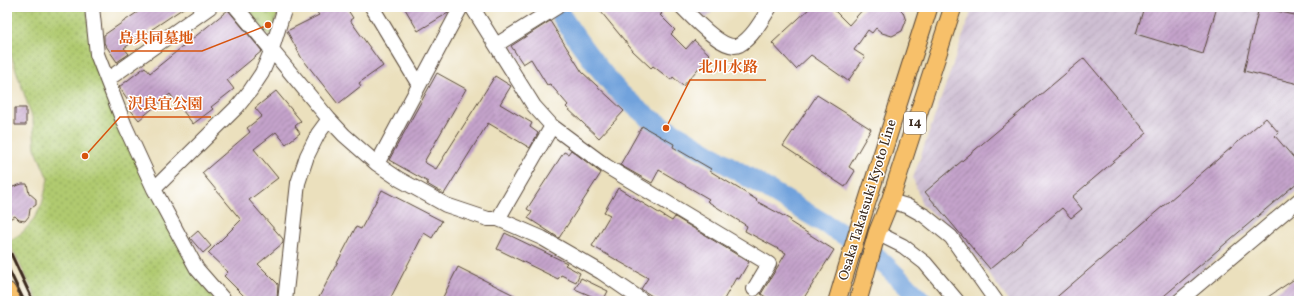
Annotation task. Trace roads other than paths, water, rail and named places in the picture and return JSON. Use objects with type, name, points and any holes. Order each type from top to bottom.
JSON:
[{"type":"main road","name":"Osaka Takatsuki Kyoto Line","points":[[837,301],[929,7]]},
{"type":"main road","name":"Osaka Takatsuki Kyoto Line","points":[[858,301],[876,236],[890,201],[953,7]]},
{"type":"main road","points":[[7,291],[12,301]]},
{"type":"street","points":[[92,7],[97,54],[125,126],[154,189],[197,269],[225,301]]},
{"type":"street","points":[[107,80],[210,7]]},
{"type":"street","points":[[236,7],[329,119],[344,135],[377,164],[399,179],[446,205],[488,219],[498,219],[542,238],[601,272],[643,301]]},
{"type":"street","points":[[154,189],[237,107],[262,73],[272,49],[285,7]]},
{"type":"street","points":[[372,7],[419,85]]},
{"type":"street","points":[[377,164],[461,7]]},
{"type":"street","points":[[472,7],[534,106],[552,126],[606,166],[769,264],[754,289]]},
{"type":"street","points":[[682,7],[718,40],[728,46],[738,46],[748,38],[770,7]]},
{"type":"street","points":[[496,45],[552,10]]},
{"type":"street","points":[[285,301],[298,183],[307,156],[318,134],[329,119]]},
{"type":"street","points":[[498,219],[552,126]]},
{"type":"street","points":[[1179,301],[1299,200]]},
{"type":"street","points":[[890,201],[913,209],[951,237],[996,301]]},
{"type":"street","points":[[876,236],[903,246],[925,263],[957,301]]},
{"type":"waterway","points":[[556,7],[577,40],[603,73],[620,93],[648,117],[872,252],[922,301]]},
{"type":"railway","points":[[7,245],[33,301]]},
{"type":"railway","points":[[7,266],[24,301]]},
{"type":"place","name":"島共同墓地","points":[[268,25]]},
{"type":"place","name":"北川水路","points":[[666,128]]},
{"type":"place","name":"沢良宜公園","points":[[85,156]]}]
